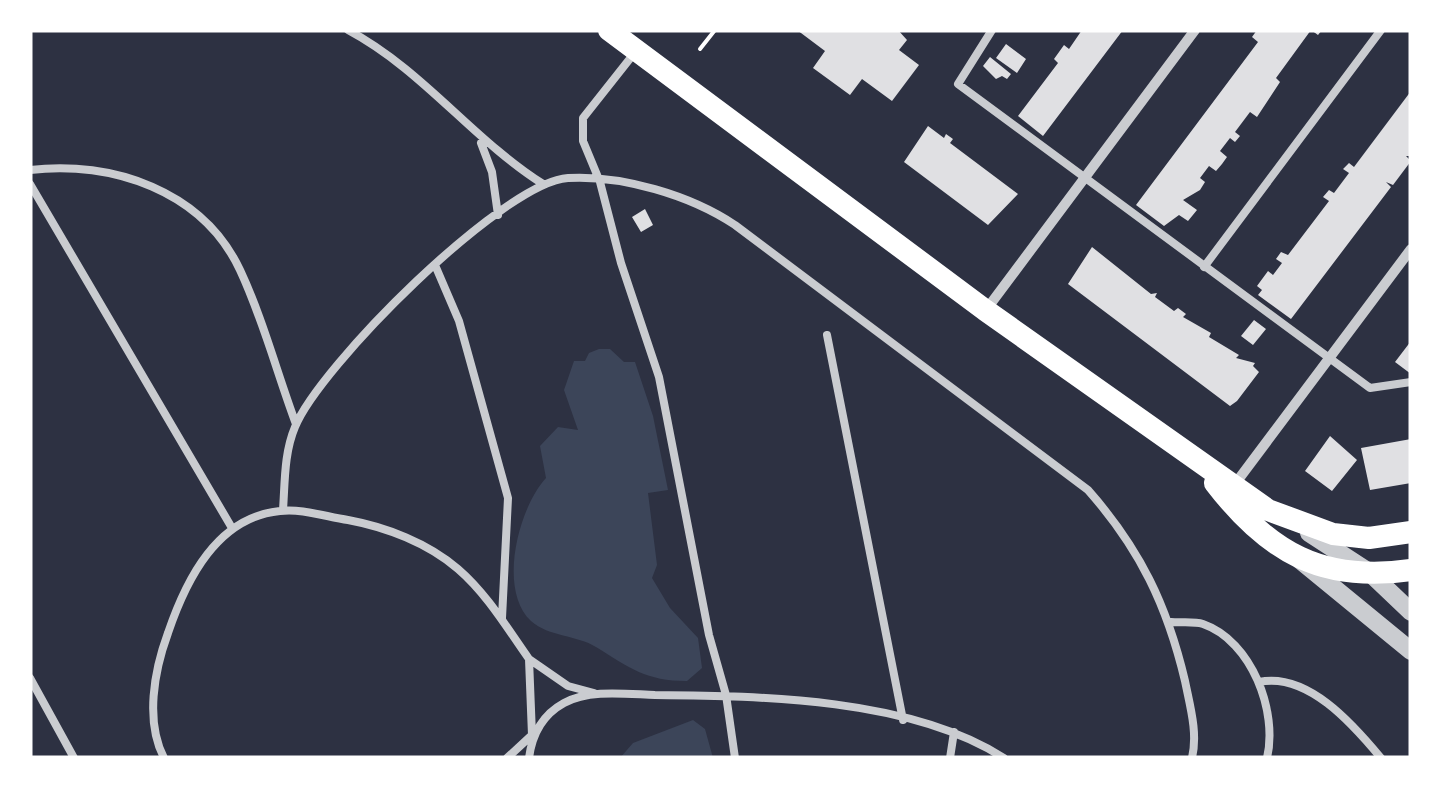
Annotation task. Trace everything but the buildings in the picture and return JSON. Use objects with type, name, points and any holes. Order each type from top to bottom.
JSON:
[{"type":"main road","points":[[609,30],[1204,468],[1229,492],[1267,540],[1300,560],[1336,570],[1411,570]]},
{"type":"main road","points":[[1229,492],[1290,521],[1356,537],[1411,532]]},
{"type":"street","points":[[985,310],[1195,30]]},
{"type":"street","points":[[1229,492],[1411,249]]},
{"type":"street","points":[[1290,521],[1369,572],[1411,612]]},
{"type":"street","points":[[1300,560],[1411,651]]},
{"type":"lane","points":[[348,30],[419,78],[479,138],[543,184]]},
{"type":"lane","points":[[992,30],[958,84],[1370,388],[1411,382]]},
{"type":"lane","points":[[1204,267],[1381,30]]},
{"type":"lane","points":[[636,50],[584,118],[583,141],[600,182],[620,263],[658,377],[709,635],[726,695],[735,758]]},
{"type":"lane","points":[[479,138],[492,172],[498,215]]},
{"type":"lane","points":[[30,170],[89,168],[140,180],[180,200],[212,229],[239,267],[296,424]]},
{"type":"lane","points":[[283,510],[287,452],[296,424],[364,335],[434,265],[543,184],[568,178],[683,196],[710,208],[1088,490],[1127,538],[1171,622],[1190,705],[1192,758]]},
{"type":"lane","points":[[30,184],[232,528]]},
{"type":"lane","points":[[434,265],[459,321],[508,498],[502,620]]},
{"type":"lane","points":[[827,334],[903,720]]},
{"type":"lane","points":[[164,758],[153,736],[157,663],[178,602],[206,554],[232,528],[283,510],[378,526],[419,544],[456,567],[502,620],[529,659],[568,686],[597,694]]},
{"type":"lane","points":[[1171,622],[1201,624],[1219,633],[1246,659],[1259,682],[1271,741],[1267,758]]},
{"type":"lane","points":[[529,659],[534,711],[529,758]]},
{"type":"lane","points":[[30,678],[74,758]]},
{"type":"lane","points":[[1259,682],[1276,678],[1297,682],[1381,758]]},
{"type":"lane","points":[[507,758],[566,701],[597,694],[726,695],[853,707],[954,732],[977,740],[1004,758]]},
{"type":"lane","points":[[950,758],[954,732]]},
{"type":"path","points":[[700,49],[715,30]]},
{"type":"shaded area","points":[[610,349],[624,362],[635,362],[653,416],[668,490],[648,493],[657,565],[652,578],[670,608],[698,638],[702,668],[687,681],[649,676],[588,643],[538,626],[521,607],[515,589],[520,528],[527,508],[546,478],[540,446],[558,427],[578,430],[564,390],[574,361],[585,361],[589,353]]},
{"type":"shaded area","points":[[693,720],[705,729],[713,758],[620,758],[633,743]]}]
